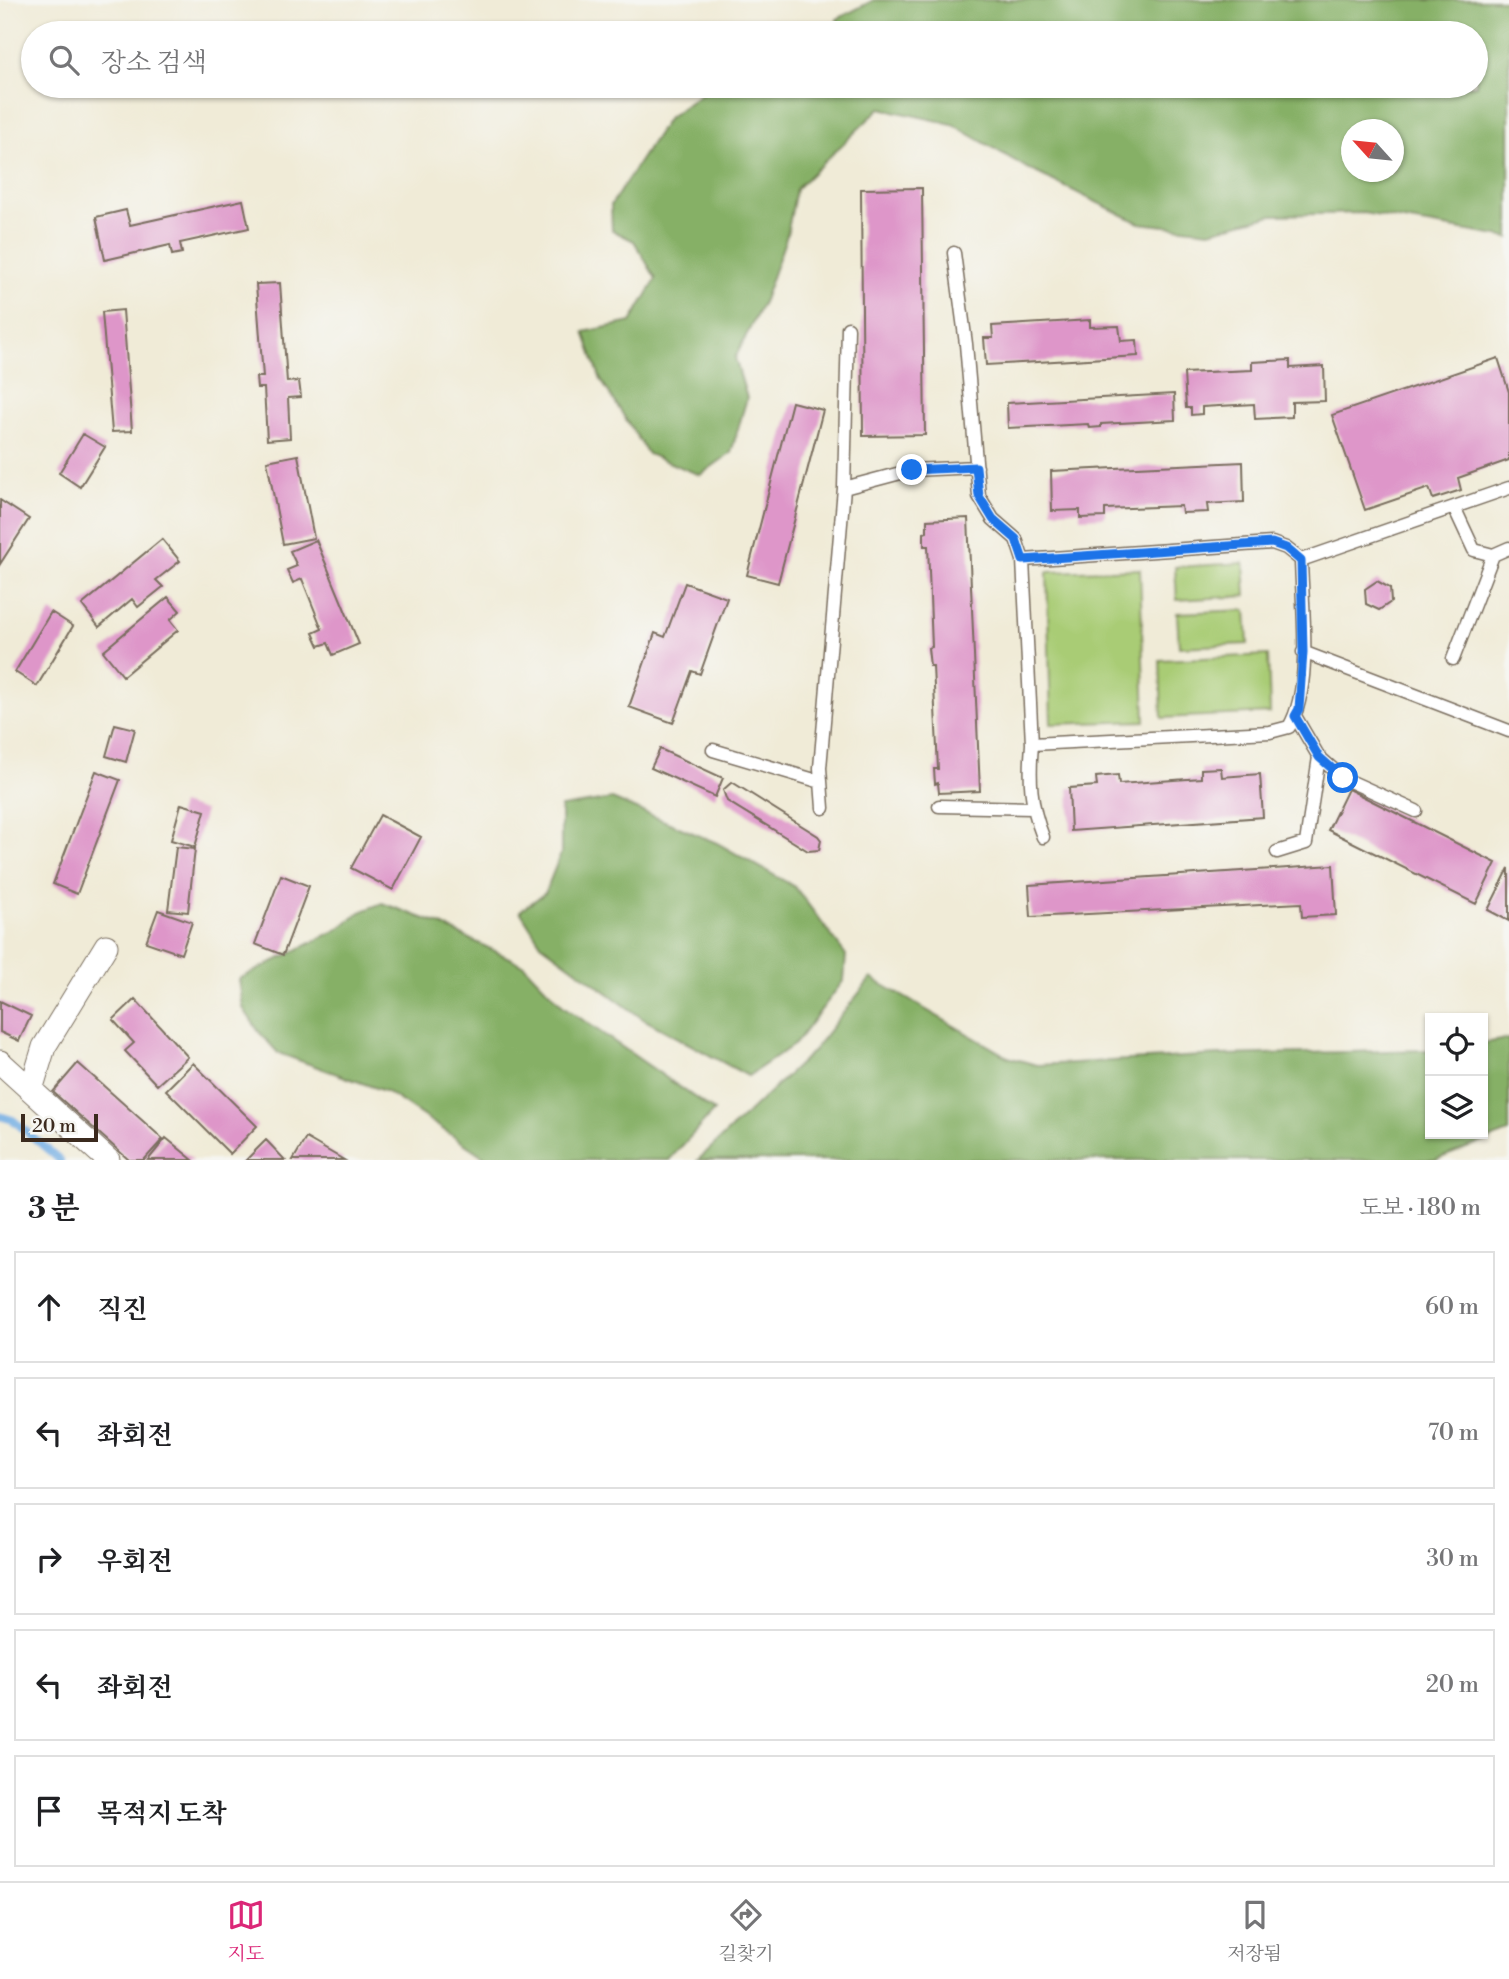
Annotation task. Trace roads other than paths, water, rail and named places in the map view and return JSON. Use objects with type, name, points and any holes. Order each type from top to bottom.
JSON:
[{"type":"street","points":[[31,1090],[44,1047],[106,946]]},
{"type":"street","points":[[0,1062],[108,1160]]},
{"type":"lane","points":[[954,253],[967,344],[979,496],[993,519],[1016,539],[1023,560],[1031,744],[1029,786],[1032,808],[1043,837]]},
{"type":"lane","points":[[823,808],[821,782],[844,488],[848,328]]},
{"type":"lane","points":[[844,488],[912,470],[976,467]]},
{"type":"lane","points":[[1301,561],[1509,488]]},
{"type":"lane","points":[[1454,507],[1474,550],[1493,555],[1509,548]]},
{"type":"lane","points":[[1023,560],[1272,543],[1286,548],[1301,561],[1303,652],[1299,709],[1289,727],[1270,732],[1031,744]]},
{"type":"lane","points":[[1453,659],[1493,555]]},
{"type":"lane","points":[[1303,652],[1509,731]]},
{"type":"lane","points":[[1295,716],[1319,757],[1343,778],[1416,811]]},
{"type":"lane","points":[[713,750],[821,782]]},
{"type":"lane","points":[[1277,852],[1306,843],[1319,757]]},
{"type":"lane","points":[[939,806],[1032,808]]},
{"type":"waterway","points":[[0,1116],[13,1120],[60,1160]]}]
